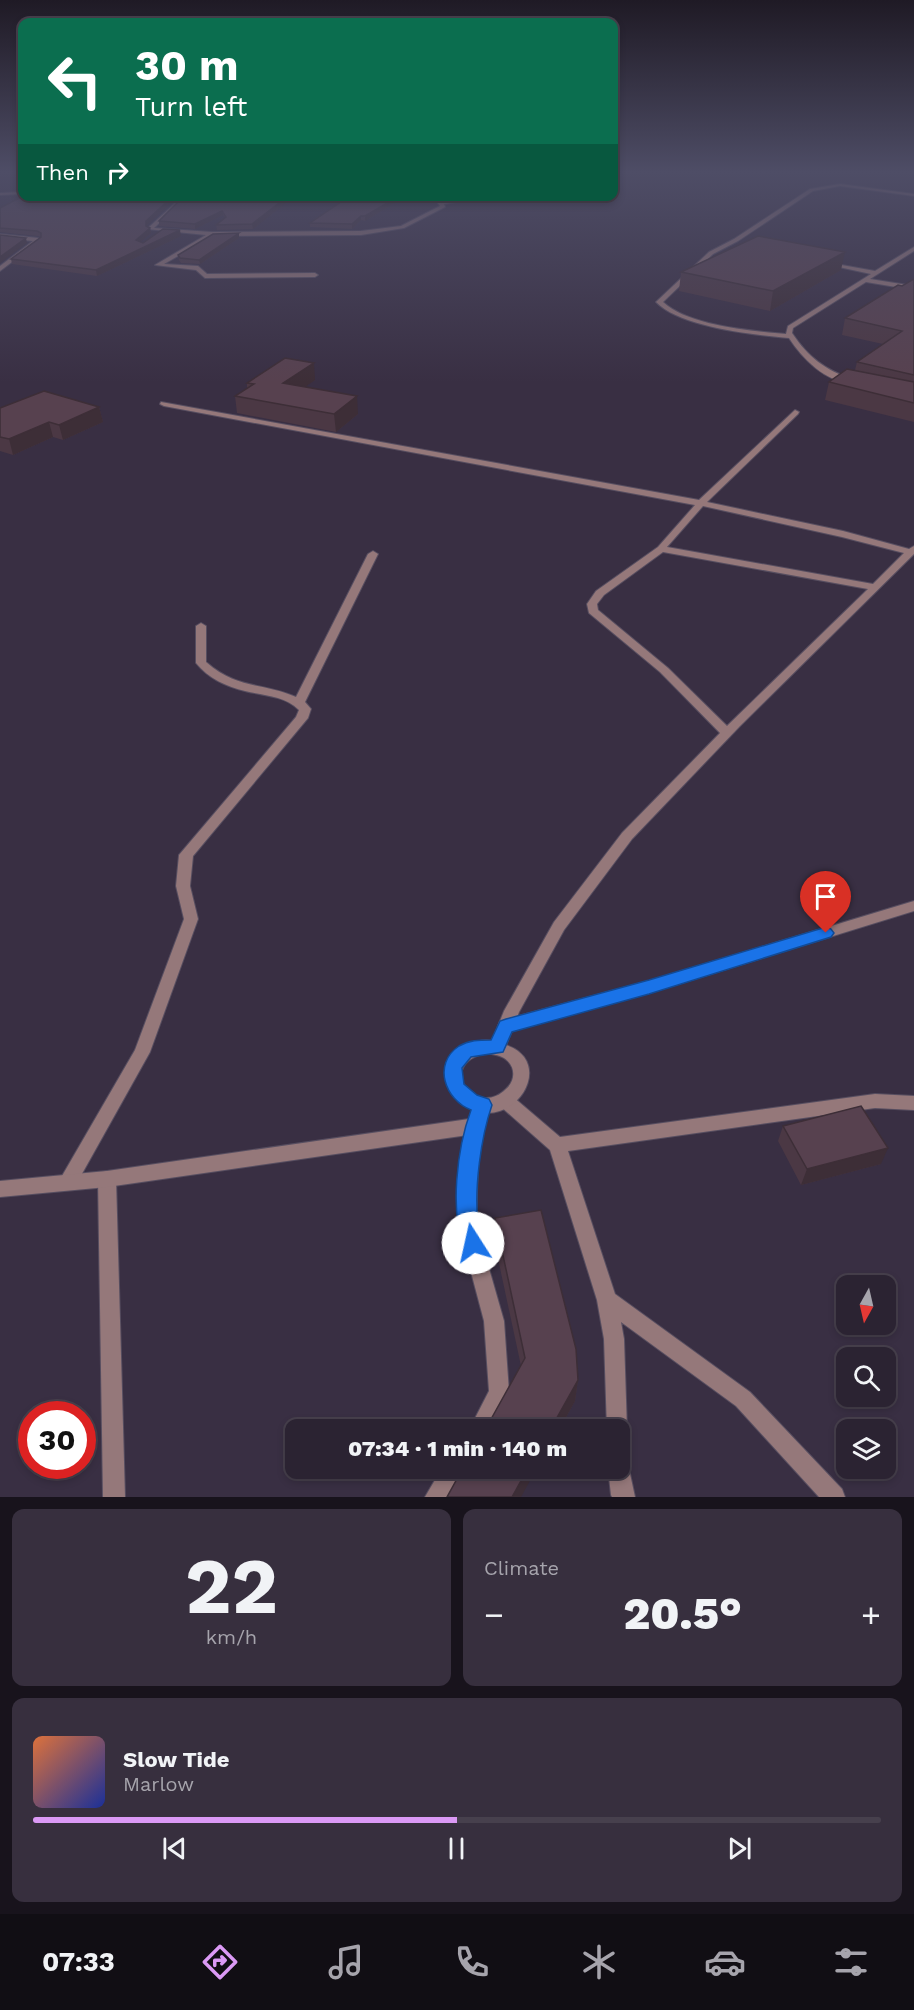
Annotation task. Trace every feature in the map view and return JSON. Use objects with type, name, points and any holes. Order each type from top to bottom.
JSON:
[{"type":"street","points":[[0,269],[36,242]]},
{"type":"street","points":[[198,242],[158,265],[198,268],[205,276],[315,275]]},
{"type":"street","points":[[742,245],[731,243],[711,253],[659,302],[662,308],[683,316],[736,329],[791,336]]},
{"type":"street","points":[[855,384],[825,373],[812,364],[791,336],[790,327],[914,249]]},
{"type":"street","points":[[820,262],[876,273]]},
{"type":"street","points":[[866,280],[914,288]]},
{"type":"street","points":[[164,404],[700,503],[912,550]]},
{"type":"street","points":[[727,733],[664,670],[593,611],[592,604],[600,593],[661,549],[700,503],[795,412]]},
{"type":"street","points":[[661,549],[875,587]]},
{"type":"street","points":[[497,1047],[512,1011],[559,926],[627,837],[727,733],[912,550]]},
{"type":"street","points":[[299,702],[373,554]]},
{"type":"street","points":[[68,1182],[142,1052],[192,919],[183,886],[186,855],[302,718],[304,709],[299,702],[280,695],[238,686],[210,672],[201,663],[201,626]]},
{"type":"street","points":[[506,1026],[649,987],[914,906]]},
{"type":"street","points":[[474,1047],[497,1047],[515,1058],[521,1067],[521,1086],[506,1101],[483,1105],[471,1102],[455,1087],[453,1068],[457,1059],[474,1047]]},
{"type":"street","points":[[506,1101],[557,1145],[607,1300],[614,1339],[617,1419]]},
{"type":"street","points":[[557,1145],[875,1101],[914,1103]]},
{"type":"street","points":[[483,1105],[475,1126],[469,1162],[467,1223],[494,1321],[499,1392],[485,1419]]},
{"type":"street","points":[[0,1189],[107,1179],[475,1126]]},
{"type":"street","points":[[107,1179],[114,1497]]},
{"type":"street","points":[[607,1300],[743,1399],[834,1497]]},
{"type":"street","points":[[436,1497],[448,1479]]},
{"type":"street","points":[[621,1479],[623,1496]]},
{"type":"building","points":[[0,242],[21,242],[0,257]]},
{"type":"building","points":[[34,242],[155,242],[96,270],[11,259]]},
{"type":"building","points":[[200,242],[226,242],[199,260],[180,258],[178,255]]},
{"type":"building","points":[[745,242],[790,242],[845,252],[773,291],[681,272]]},
{"type":"building","points":[[914,279],[914,375],[857,362],[902,331],[845,318],[898,285],[902,286]]},
{"type":"building","points":[[285,358],[314,363],[283,383],[357,396],[334,414],[235,396],[254,384],[247,383]]},
{"type":"building","points":[[847,369],[914,382],[914,403],[829,382]]},
{"type":"building","points":[[44,391],[99,407],[59,425],[49,422],[9,439],[0,437],[0,408]]},
{"type":"building","points":[[861,1106],[888,1148],[807,1169],[783,1126]]},
{"type":"building","points":[[541,1210],[576,1349],[578,1380],[556,1419],[491,1419],[525,1358],[495,1218]]},
{"type":"building","points":[[457,1479],[522,1479],[512,1497],[447,1497]]},
{"type":"route","points":[[473,1243],[467,1223],[469,1162],[475,1126],[483,1105],[471,1102],[455,1087],[452,1078],[457,1059],[474,1047],[497,1047],[506,1026],[649,987],[826,933]]}]
